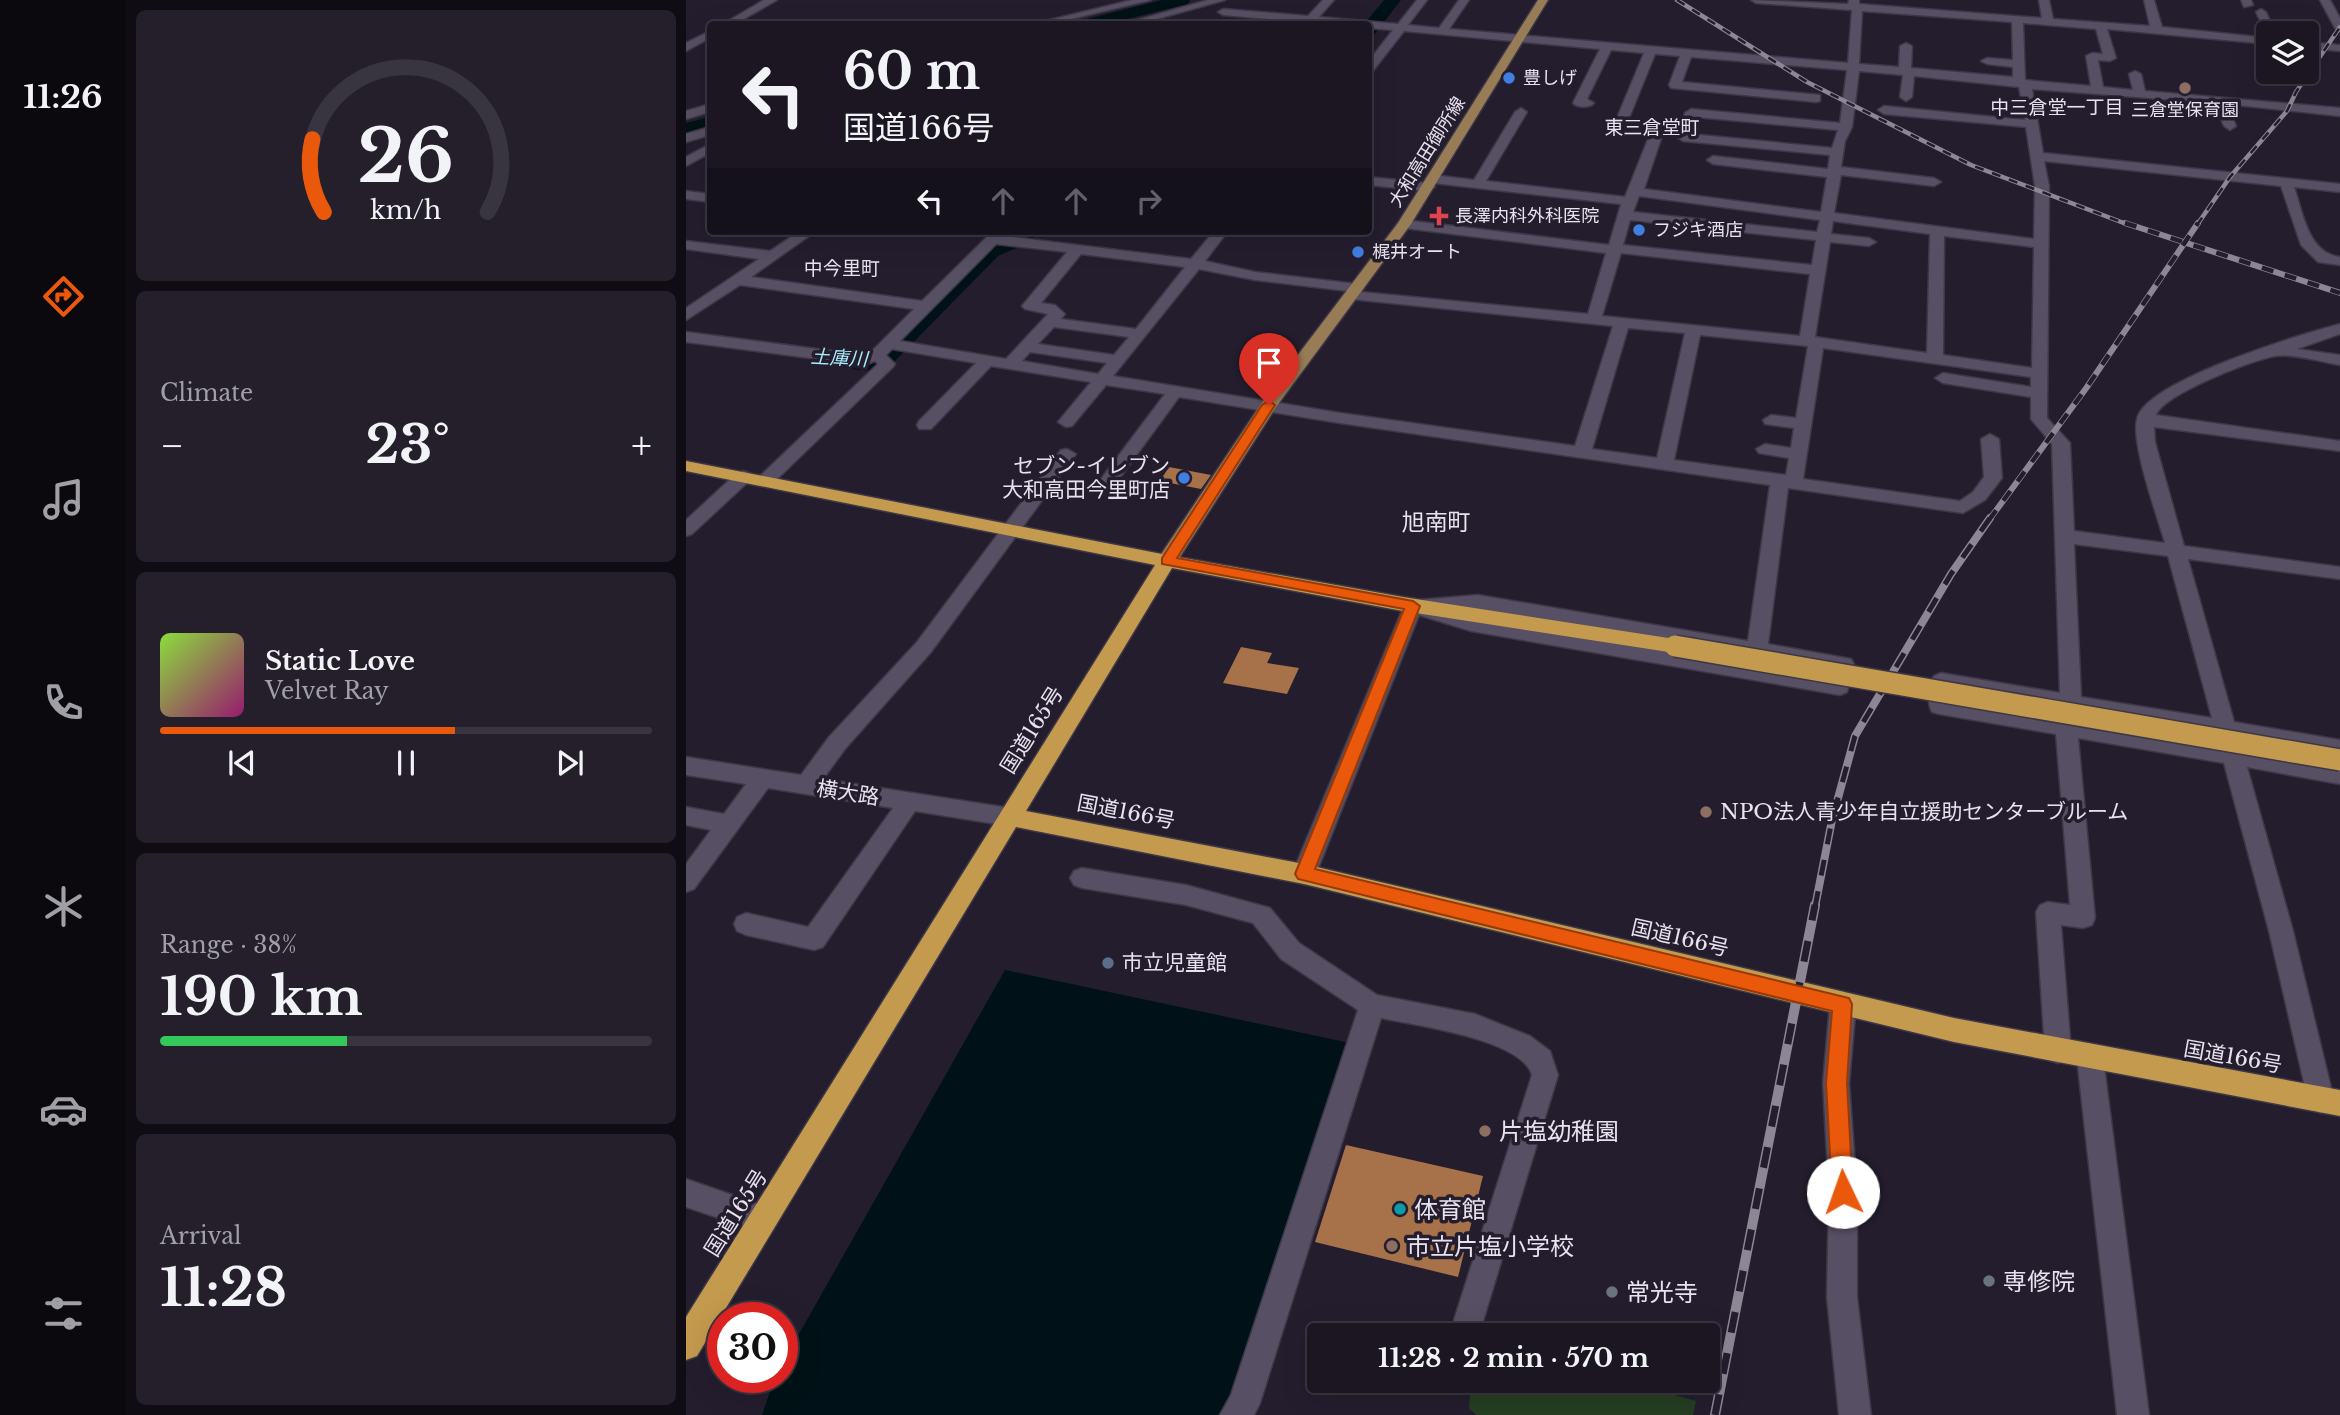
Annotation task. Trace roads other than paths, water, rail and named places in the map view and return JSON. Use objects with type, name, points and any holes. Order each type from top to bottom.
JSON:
[{"type":"highway","points":[[686,466],[1167,561],[1413,606],[1675,646],[2340,760]]},
{"type":"highway","name":"国道165号","points":[[686,1345],[1167,561]]},
{"type":"highway","name":"国道166号","points":[[1009,817],[1304,874],[1843,1004],[2090,1058],[2334,1107]]},
{"type":"main road","name":"大和高田御所線","points":[[1167,561],[1269,405],[1404,224],[1543,0]]},
{"type":"street","points":[[734,21],[772,0]]},
{"type":"street","points":[[1052,21],[1146,0]]},
{"type":"street","points":[[1220,10],[1246,0]]},
{"type":"street","points":[[1311,19],[1329,0]]},
{"type":"street","points":[[1372,65],[1422,0]]},
{"type":"street","points":[[1441,32],[1464,0]]},
{"type":"street","points":[[1756,0],[1854,3],[1943,14],[2256,40]]},
{"type":"street","points":[[1943,0],[1943,14]]},
{"type":"street","points":[[2044,0],[2048,22]]},
{"type":"street","points":[[2149,0],[2157,30]]},
{"type":"street","points":[[2325,0],[2340,28]]},
{"type":"street","points":[[1757,650],[1787,480],[1798,454],[1803,424],[1817,270],[1846,122],[1857,9],[1854,3]]},
{"type":"street","points":[[1148,21],[1220,10],[1278,13],[1337,21]]},
{"type":"street","points":[[2261,12],[2265,21]]},
{"type":"street","points":[[2017,20],[2022,83],[2042,186],[2039,419],[2061,443],[2071,702]]},
{"type":"street","points":[[1372,24],[1650,51],[1881,67],[2098,91],[2340,112]]},
{"type":"street","points":[[2098,91],[2092,56],[2110,58],[2101,26]]},
{"type":"street","points":[[686,48],[707,36]]},
{"type":"street","points":[[1588,103],[1579,103],[1607,46]]},
{"type":"street","points":[[1906,46],[1906,70],[1909,73],[1906,96]]},
{"type":"street","points":[[2319,46],[2340,48]]},
{"type":"street","points":[[1623,118],[1650,51]]},
{"type":"street","points":[[1687,53],[1675,85],[1816,98]]},
{"type":"street","points":[[1987,61],[2020,64]]},
{"type":"street","points":[[1879,87],[1881,67]]},
{"type":"street","points":[[2135,74],[2140,94]]},
{"type":"street","points":[[2219,100],[2230,126]]},
{"type":"street","points":[[1685,101],[1846,122]]},
{"type":"street","points":[[686,115],[707,109]]},
{"type":"street","points":[[1884,110],[2032,126]]},
{"type":"street","points":[[1478,184],[1521,112]]},
{"type":"street","points":[[1838,152],[1683,137],[1691,113],[1846,122]]},
{"type":"street","points":[[1929,118],[2032,126]]},
{"type":"street","points":[[1594,318],[1630,203],[1660,124]]},
{"type":"street","points":[[686,138],[707,132]]},
{"type":"street","points":[[686,162],[707,150]]},
{"type":"street","points":[[2036,156],[2339,190]]},
{"type":"street","points":[[1713,160],[1834,177]]},
{"type":"street","points":[[2094,163],[2097,181]]},
{"type":"street","points":[[1732,175],[1934,182]]},
{"type":"street","points":[[1372,181],[1478,184],[1630,203],[1870,242]]},
{"type":"street","points":[[2286,182],[2306,242],[2323,259],[2340,261]]},
{"type":"street","points":[[686,195],[707,198]]},
{"type":"street","points":[[1630,203],[1739,199],[1828,215],[2040,244]]},
{"type":"street","points":[[1404,224],[1817,270]]},
{"type":"street","points":[[1935,358],[1937,230]]},
{"type":"street","points":[[686,315],[773,256],[798,235]]},
{"type":"street","points":[[1066,422],[1218,235]]},
{"type":"street","points":[[882,354],[926,306],[1006,239],[1196,264],[1354,292],[1812,342],[2041,374]]},
{"type":"street","points":[[686,245],[773,256]]},
{"type":"street","points":[[1010,364],[1057,314],[1050,308],[1030,306],[1078,249]]},
{"type":"street","points":[[737,280],[926,306]]},
{"type":"street","points":[[1050,321],[1140,334]]},
{"type":"street","points":[[1582,452],[1622,321]]},
{"type":"street","points":[[1665,463],[1694,329]]},
{"type":"street","points":[[2334,1107],[2223,729],[2146,442],[2145,419],[2159,398],[2189,382],[2340,329]]},
{"type":"street","points":[[686,337],[864,360],[882,354],[988,360],[1340,418],[1963,507],[1979,496],[1993,478],[1990,439]]},
{"type":"street","points":[[1025,347],[1116,360]]},
{"type":"street","points":[[2279,351],[2340,360]]},
{"type":"street","points":[[765,481],[887,363],[882,354]]},
{"type":"street","points":[[925,425],[988,360]]},
{"type":"street","points":[[1943,378],[2040,393]]},
{"type":"street","points":[[1110,479],[1176,390]]},
{"type":"street","points":[[1771,419],[1803,424]]},
{"type":"street","points":[[2145,419],[2340,446]]},
{"type":"street","points":[[1765,449],[1798,454]]},
{"type":"street","points":[[805,786],[837,743],[924,647],[1067,454]]},
{"type":"street","points":[[686,530],[743,477]]},
{"type":"street","points":[[2064,536],[2340,573]]},
{"type":"street","points":[[1478,602],[1844,664],[1840,687],[1471,624],[1413,606],[1478,602]]},
{"type":"street","points":[[1304,874],[1413,606]]},
{"type":"street","points":[[2340,748],[1941,681],[1939,706],[2340,775]]},
{"type":"street","points":[[2058,1051],[2048,912],[2083,918],[2066,727]]},
{"type":"street","name":"横大路","points":[[686,766],[1009,817]]},
{"type":"street","points":[[686,881],[762,779]]},
{"type":"street","points":[[746,923],[814,939],[909,802]]},
{"type":"street","points":[[686,816],[729,824]]},
{"type":"street","points":[[1082,878],[1186,895],[1261,915],[1290,950],[1372,1005],[1475,1026],[1521,1045],[1541,1060],[1545,1075],[1469,1320]]},
{"type":"street","points":[[1843,1004],[1836,1083],[1843,1192],[1842,1297],[1855,1415]]},
{"type":"street","points":[[1236,1415],[1244,1403],[1372,1005]]},
{"type":"street","points":[[2090,1058],[2133,1415]]},
{"type":"street","points":[[686,1193],[763,1219]]},
{"type":"waterway","points":[[1101,21],[1182,0]]},
{"type":"waterway","name":"土庫川","points":[[1372,26],[1393,0]]},
{"type":"waterway","points":[[686,129],[707,124]]},
{"type":"waterway","name":"土庫川","points":[[843,361],[866,363],[885,357],[990,251],[1024,235]]},
{"type":"railway","points":[[1677,0],[1807,82],[1971,165],[2129,225]]},
{"type":"railway","points":[[2197,225],[2230,177],[2287,111],[2296,92],[2340,27]]},
{"type":"railway","points":[[2125,223],[2185,242]]},
{"type":"railway","points":[[2185,242],[2198,223]]},
{"type":"railway","points":[[1989,520],[2087,387],[2185,242]]},
{"type":"railway","points":[[2185,242],[2340,293]]},
{"type":"railway","points":[[1815,907],[1832,820],[1855,736],[1951,574],[1990,518]]},
{"type":"railway","points":[[1715,1415],[1815,905]]},
{"type":"place","name":"豊しげ","points":[[1509,78]]},
{"type":"place","name":"三倉堂保育園","points":[[2185,88]]},
{"type":"place","name":"長澤内科外科医院","points":[[1439,216]]},
{"type":"place","name":"フジキ酒店","points":[[1639,230]]},
{"type":"place","name":"梶井オート","points":[[1358,252]]},
{"type":"place","name":"セブン-イレブン 大和高田今里町店","points":[[1184,478]]},
{"type":"place","name":"NPO法人青少年自立援助センターブルーム","points":[[1706,812]]},
{"type":"place","name":"市立児童館","points":[[1108,963]]},
{"type":"place","name":"片塩幼稚園","points":[[1485,1131]]},
{"type":"place","name":"体育館","points":[[1400,1209]]},
{"type":"place","name":"市立片塩小学校","points":[[1392,1246]]},
{"type":"place","name":"専修院","points":[[1989,1281]]},
{"type":"place","name":"常光寺","points":[[1612,1292]]},
{"type":"district","name":"中三倉堂一丁目","points":[[2057,107]]},
{"type":"district","name":"東三倉堂町","points":[[1652,127]]},
{"type":"district","name":"中今里町","points":[[842,268]]},
{"type":"district","name":"旭南町","points":[[1436,522]]}]
